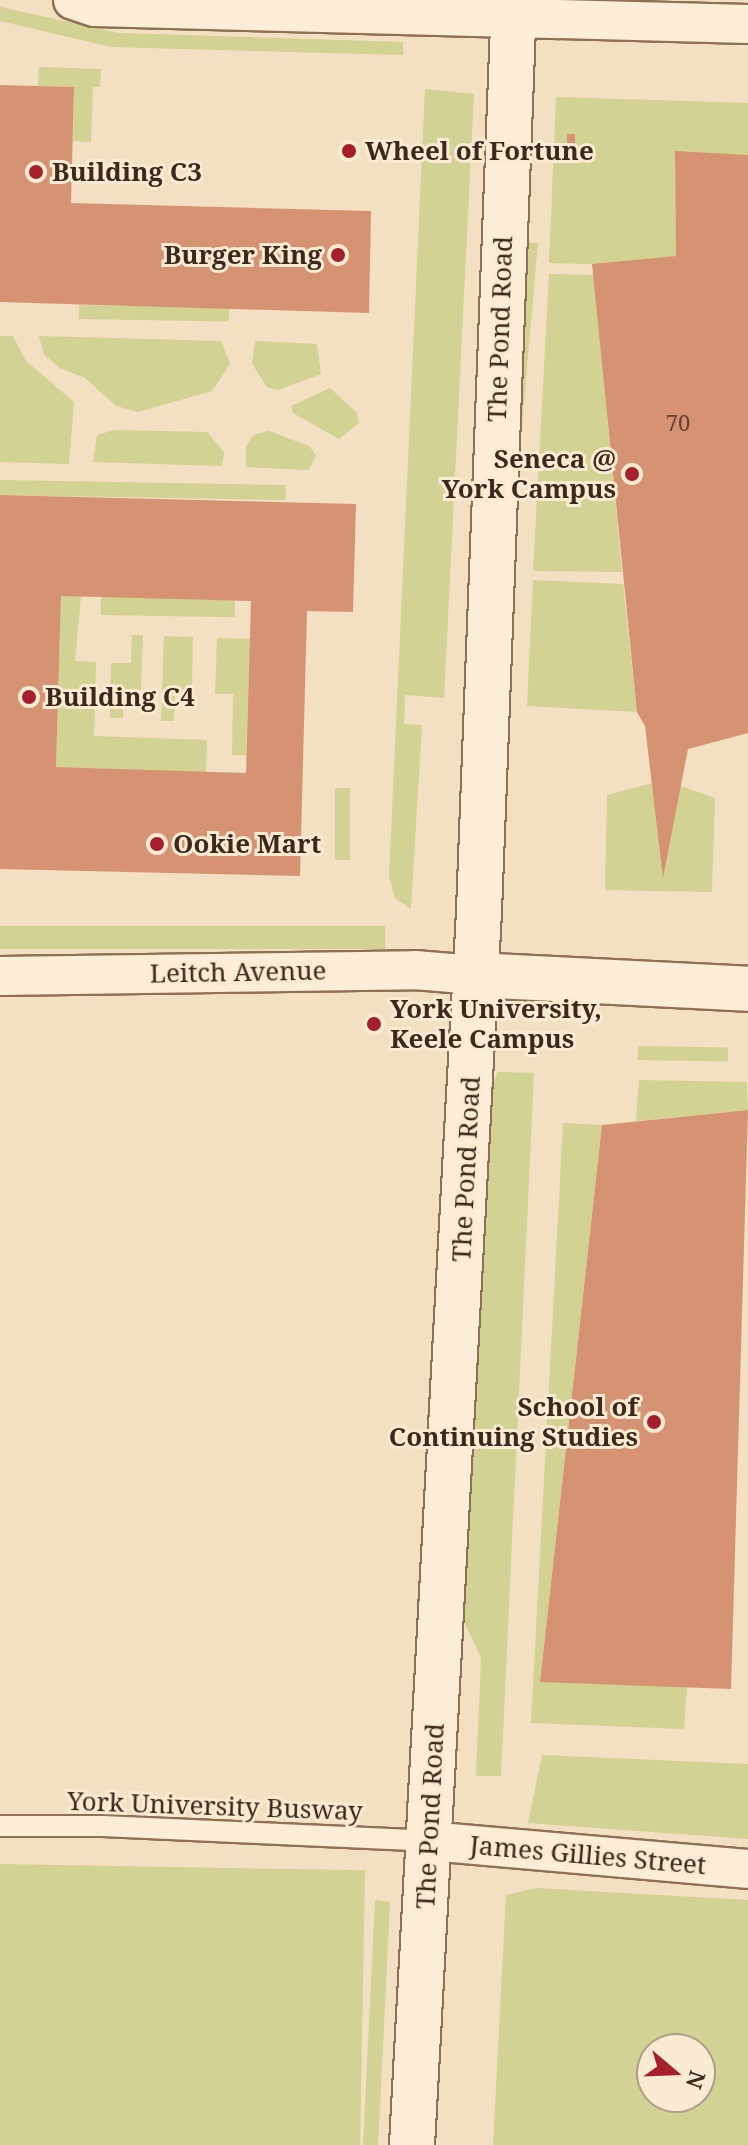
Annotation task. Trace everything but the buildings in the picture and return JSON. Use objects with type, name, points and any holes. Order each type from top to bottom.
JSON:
[{"type":"street","points":[[73,0],[95,7],[513,10],[748,24]]},
{"type":"street","name":"The Pond Road","points":[[412,2145],[475,975],[513,10]]},
{"type":"street","name":"Leitch Avenue","points":[[0,976],[415,970],[475,975]]},
{"type":"street","points":[[475,975],[748,989]]},
{"type":"street","name":"James Gillies Street","points":[[429,1841],[748,1869]]},
{"type":"lane","name":"York University Busway","points":[[0,1826],[103,1826],[429,1841]]},
{"type":"green space","points":[[0,7],[119,33],[403,42],[403,55],[111,47],[0,21]]},
{"type":"green space","points":[[39,67],[101,69],[100,87],[93,87],[91,142],[73,141],[74,87],[38,86]]},
{"type":"green space","points":[[425,89],[474,94],[444,698],[405,695],[404,724],[422,725],[411,909],[395,898],[389,876]]},
{"type":"green space","points":[[556,97],[748,103],[748,155],[675,152],[676,256],[616,265],[549,263]]},
{"type":"green space","points":[[527,242],[538,243],[497,706],[486,705]]},
{"type":"green space","points":[[549,274],[594,275],[622,572],[533,571]]},
{"type":"green space","points":[[79,305],[229,308],[229,322],[79,319]]},
{"type":"green space","points":[[0,336],[13,336],[26,361],[74,402],[69,464],[0,462]]},
{"type":"green space","points":[[39,336],[221,341],[230,364],[212,391],[138,412],[116,406],[85,378],[60,368],[44,355]]},
{"type":"green space","points":[[255,341],[317,344],[321,374],[278,390],[267,387],[252,364]]},
{"type":"green space","points":[[330,388],[357,413],[359,423],[339,439],[293,413],[291,406]]},
{"type":"green space","points":[[114,430],[207,432],[224,452],[222,466],[93,462],[97,435]]},
{"type":"green space","points":[[269,431],[309,446],[316,455],[309,470],[246,467],[246,447],[253,435]]},
{"type":"green space","points":[[0,480],[286,485],[286,500],[0,495]]},
{"type":"green space","points":[[533,580],[623,584],[637,712],[527,706]]},
{"type":"green space","points":[[61,596],[81,596],[75,661],[96,662],[94,736],[207,740],[206,772],[56,767]]},
{"type":"green space","points":[[101,597],[235,599],[235,617],[101,615]]},
{"type":"green space","points":[[132,635],[143,635],[141,690],[124,690],[123,718],[110,718],[111,663],[131,663]]},
{"type":"green space","points":[[164,636],[193,637],[192,693],[175,693],[174,721],[161,721]]},
{"type":"green space","points":[[217,638],[250,639],[246,755],[232,755],[233,694],[215,694]]},
{"type":"green space","points":[[664,780],[715,798],[712,892],[605,890],[607,795]]},
{"type":"green space","points":[[335,788],[350,788],[350,860],[335,860]]},
{"type":"green space","points":[[0,926],[385,926],[385,949],[0,949]]},
{"type":"green space","points":[[638,1046],[728,1048],[728,1062],[638,1060]]},
{"type":"green space","points":[[498,1072],[534,1073],[501,1776],[476,1776],[481,1658],[463,1619],[490,1090]]},
{"type":"green space","points":[[639,1080],[747,1082],[748,1110],[636,1121]]},
{"type":"green space","points":[[563,1123],[602,1125],[540,1681],[687,1687],[684,1729],[531,1723]]},
{"type":"green space","points":[[542,1755],[748,1764],[748,1839],[528,1823]]},
{"type":"green space","points":[[0,1864],[365,1870],[360,2145],[0,2145]]},
{"type":"green space","points":[[536,1888],[748,1900],[748,2145],[493,2145],[506,1895]]},
{"type":"green space","points":[[375,1900],[390,1902],[384,2026],[378,2145],[363,2145]]},
{"type":"place","name":"Wheel of Fortune","points":[[349,151]]},
{"type":"place","name":"Building C3","points":[[36,172]]},
{"type":"place","name":"Burger King","points":[[338,255]]},
{"type":"place","name":"Seneca @ York Campus","points":[[632,474]]},
{"type":"place","name":"Building C4","points":[[29,697]]},
{"type":"place","name":"Ookie Mart","points":[[157,844]]},
{"type":"place","name":"York University, Keele Campus","points":[[374,1024]]},
{"type":"place","name":"School of Continuing Studies","points":[[654,1422]]}]
